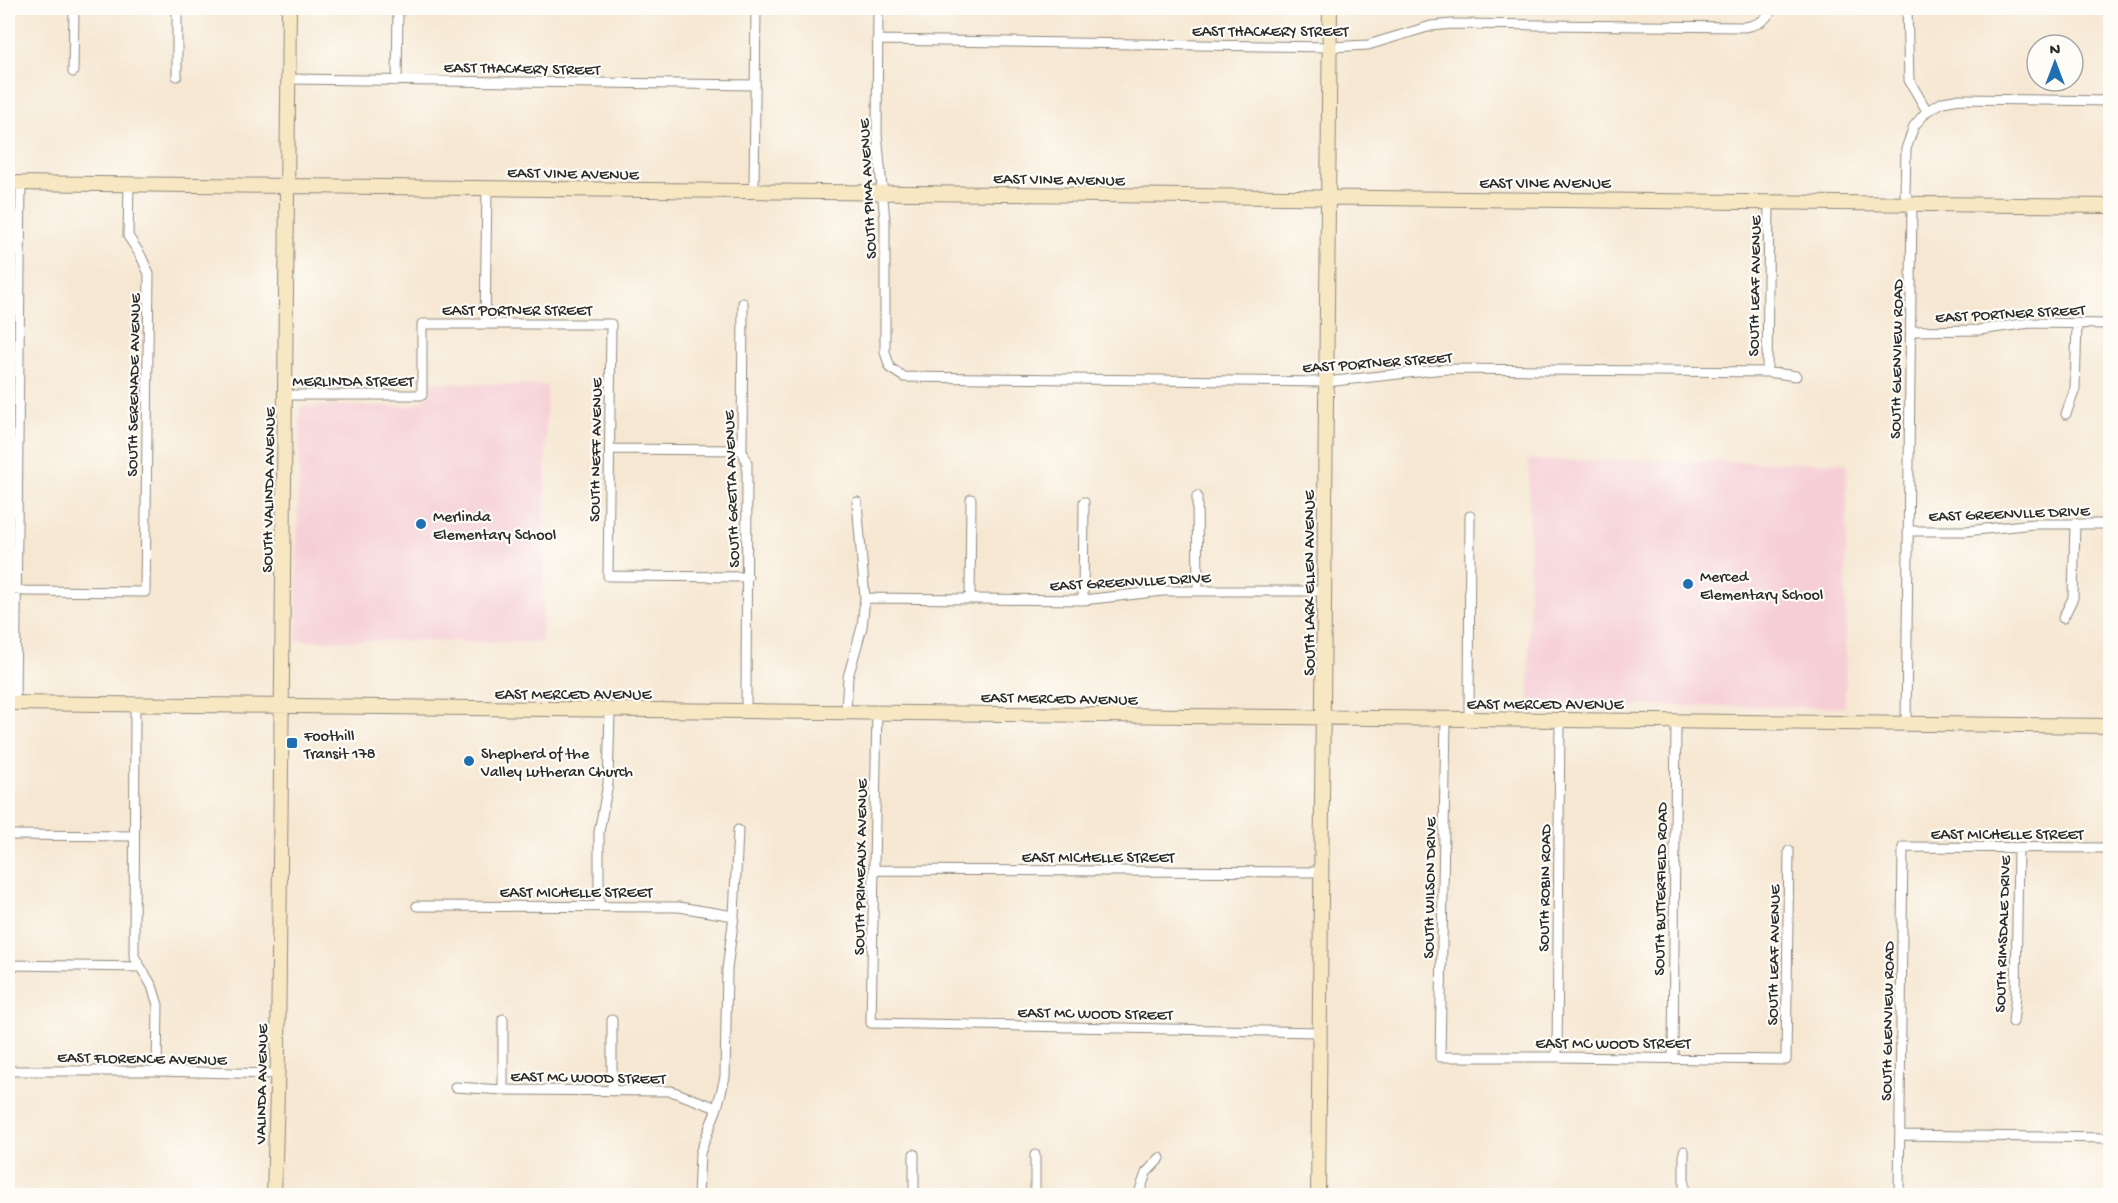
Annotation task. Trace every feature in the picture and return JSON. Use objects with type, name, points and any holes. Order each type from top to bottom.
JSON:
[{"type":"street","points":[[73,72],[74,8]]},
{"type":"street","points":[[177,8],[177,76]]},
{"type":"street","name":"SOUTH VALINDA AVENUE","points":[[278,972],[288,8]]},
{"type":"street","points":[[397,81],[398,8]]},
{"type":"street","points":[[754,190],[756,8]]},
{"type":"street","name":"SOUTH PIMA AVENUE","points":[[878,8],[877,133],[885,221],[885,352],[890,368]]},
{"type":"street","name":"SOUTH LARK ELLEN AVENUE","points":[[1318,1196],[1330,8]]},
{"type":"street","name":"EAST THACKERY STREET","points":[[878,40],[1330,47],[1368,45],[1431,26],[1452,24],[1744,27],[1756,25],[1766,18],[1772,8]]},
{"type":"street","points":[[1907,8],[1909,80],[1927,111],[1943,102],[1960,99],[2110,101]]},
{"type":"street","name":"EAST THACKERY STREET","points":[[288,79],[755,85]]},
{"type":"street","name":"SOUTH GLENVIEW ROAD","points":[[1906,724],[1912,203],[1905,194],[1906,149],[1914,126],[1927,111]]},
{"type":"street","points":[[11,703],[11,589],[20,293],[14,183]]},
{"type":"street","name":"EAST VINE AVENUE","points":[[14,183],[2110,206]]},
{"type":"street","name":"SOUTH SERENADE AVENUE","points":[[11,589],[145,592],[149,274],[128,236],[129,184]]},
{"type":"street","points":[[485,324],[487,188]]},
{"type":"street","name":"SOUTH LEAF AVENUE","points":[[1767,372],[1769,201]]},
{"type":"street","points":[[8,293],[20,293]]},
{"type":"street","name":"SOUTH GRETTA AVENUE","points":[[743,303],[742,450],[747,463],[746,710]]},
{"type":"street","name":"EAST PORTNER STREET","points":[[1911,331],[1979,330],[2030,323],[2110,324]]},
{"type":"street","points":[[2066,414],[2076,389],[2077,323]]},
{"type":"street","name":"EAST PORTNER STREET","points":[[422,395],[422,324],[610,324]]},
{"type":"street","name":"SOUTH NEFF AVENUE","points":[[610,324],[608,576],[747,577]]},
{"type":"street","name":"EAST PORTNER STREET","points":[[890,368],[904,377],[1326,382],[1444,369],[1767,372],[1796,376]]},
{"type":"street","name":"MERLINDA STREET","points":[[284,395],[422,395]]},
{"type":"street","points":[[610,449],[742,450]]},
{"type":"street","points":[[1197,496],[1198,590]]},
{"type":"street","points":[[970,597],[971,499]]},
{"type":"street","points":[[846,711],[848,677],[862,627],[865,598],[857,502]]},
{"type":"street","points":[[1083,600],[1084,502]]},
{"type":"street","points":[[1468,719],[1470,516]]},
{"type":"street","points":[[2063,618],[2073,598],[2074,523]]},
{"type":"street","name":"EAST GREENVLLE DRIVE","points":[[1909,531],[1966,531],[2034,524],[2110,524]]},
{"type":"street","name":"EAST GREENVLLE DRIVE","points":[[865,598],[970,597],[1083,600],[1163,591],[1324,591]]},
{"type":"street","name":"EAST MERCED AVENUE","points":[[11,703],[2110,726]]},
{"type":"street","points":[[135,705],[134,956],[152,986],[158,1005],[157,1071]]},
{"type":"street","points":[[599,906],[599,832],[608,784],[610,710]]},
{"type":"street","name":"SOUTH PRIMEAUX AVENUE","points":[[872,1023],[877,711]]},
{"type":"street","name":"SOUTH WILSON DRIVE","points":[[1440,1057],[1446,719]]},
{"type":"street","name":"SOUTH ROBIN ROAD","points":[[1557,1056],[1560,719]]},
{"type":"street","name":"SOUTH BUTTERFIELD ROAD","points":[[1672,1057],[1676,721]]},
{"type":"street","points":[[698,1196],[700,1153],[717,1108],[725,1077],[727,969],[734,916],[738,830]]},
{"type":"street","points":[[8,835],[134,836]]},
{"type":"street","name":"SOUTH GLENVIEW ROAD","points":[[1899,1196],[1903,847]]},
{"type":"street","name":"EAST MICHELLE STREET","points":[[1903,847],[2110,848]]},
{"type":"street","name":"SOUTH RIMSDALE DRIVE","points":[[2013,1022],[2016,995],[2018,848]]},
{"type":"street","name":"SOUTH LEAF AVENUE","points":[[1786,1060],[1789,851]]},
{"type":"street","name":"EAST MICHELLE STREET","points":[[874,870],[1321,872]]},
{"type":"street","name":"EAST MICHELLE STREET","points":[[417,906],[679,907],[734,916]]},
{"type":"street","points":[[8,965],[140,967]]},
{"type":"street","name":"VALINDA AVENUE","points":[[274,1196],[278,972]]},
{"type":"street","points":[[503,1019],[504,1090]]},
{"type":"street","points":[[612,1020],[612,1091]]},
{"type":"street","name":"EAST MC WOOD STREET","points":[[872,1023],[1318,1032]]},
{"type":"street","name":"EAST MC WOOD STREET","points":[[1440,1057],[1557,1056],[1786,1060]]},
{"type":"street","name":"EAST FLORENCE AVENUE","points":[[8,1071],[277,1074]]},
{"type":"street","name":"EAST MC WOOD STREET","points":[[455,1087],[504,1090],[671,1091],[717,1108]]},
{"type":"street","points":[[1900,1135],[2110,1137]]},
{"type":"street","points":[[1684,1151],[1684,1196]]},
{"type":"street","points":[[914,1154],[914,1196]]},
{"type":"street","points":[[1035,1155],[1035,1196]]},
{"type":"street","points":[[1138,1196],[1146,1173],[1160,1158]]},
{"type":"shaded area","name":"Merlinda Elementary School","points":[[433,382],[547,386],[542,642],[296,640],[300,406],[412,406],[428,396]]},
{"type":"shaded area","name":"Merced Elementary School","points":[[1529,460],[1847,463],[1845,707],[1529,705]]},
{"type":"place","name":"Merlinda Elementary School","points":[[421,524]]},
{"type":"place","name":"Merced Elementary School","points":[[1688,584]]},
{"type":"place","name":"Foothill Transit 178","points":[[292,743]]},
{"type":"place","name":"Shepherd of the Valley Lutheran Church","points":[[469,761]]}]
